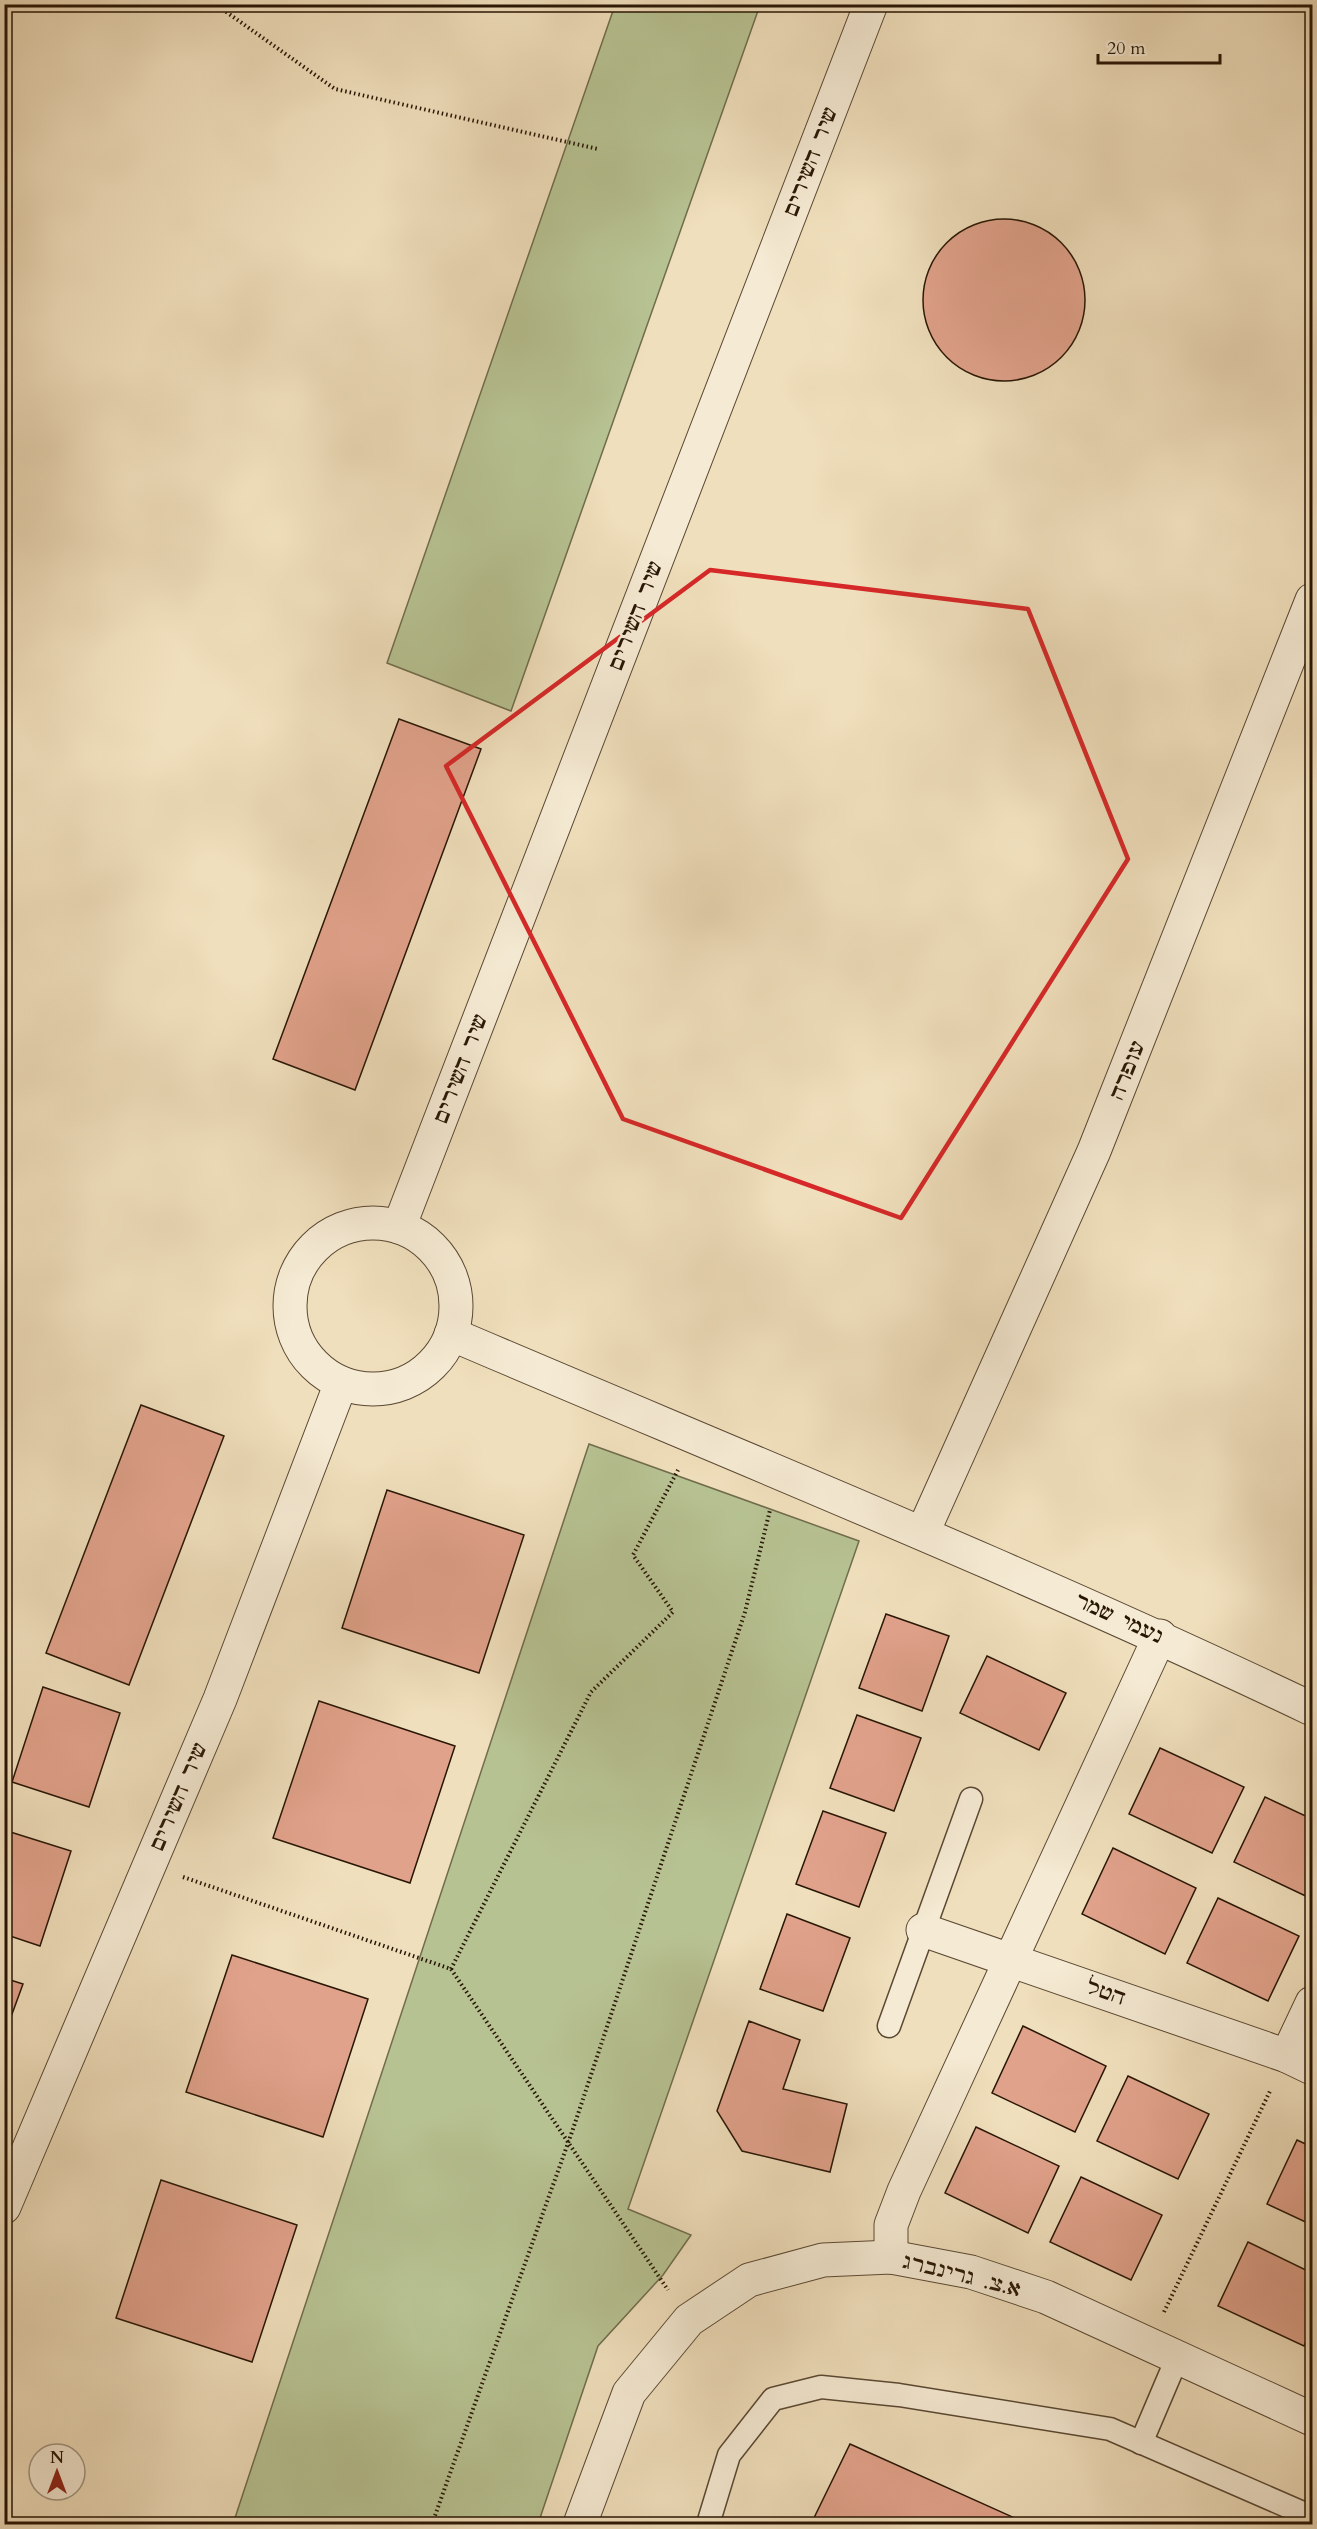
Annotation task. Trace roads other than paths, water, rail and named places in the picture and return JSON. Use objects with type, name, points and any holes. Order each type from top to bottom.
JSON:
[{"type":"street","name":"שיר השירים","points":[[399,1227],[872,4]]},
{"type":"street","name":"עופרה","points":[[923,1532],[1094,1152],[1304,650],[1312,600]]},
{"type":"street","points":[[365,1222],[399,1227],[421,1237],[442,1257],[456,1290],[456,1320],[451,1334],[446,1347],[428,1370],[411,1381],[383,1390],[353,1388],[326,1377],[302,1352],[291,1326],[289,1296],[297,1268],[315,1245],[336,1230],[365,1222]]},
{"type":"street","name":"נעמי שמר","points":[[451,1334],[779,1474],[923,1532],[1160,1636],[1312,1709]]},
{"type":"street","name":"שיר השירים","points":[[4,2207],[220,1699],[342,1383]]},
{"type":"street","points":[[891,2257],[891,2225],[904,2191],[1160,1636]]},
{"type":"street","name":"הטל","points":[[923,1930],[1012,1959],[1300,2062]]},
{"type":"street","points":[[1300,2062],[1312,2003]]},
{"type":"street","name":"א.צ. גרינברג","points":[[580,2524],[629,2393],[689,2320],[749,2280],[823,2260],[891,2257],[971,2272],[1046,2297],[1164,2349],[1312,2419]]},
{"type":"lane","points":[[889,2026],[971,1799]]},
{"type":"lane","points":[[1141,2443],[1164,2349]]},
{"type":"lane","points":[[708,2524],[729,2455],[773,2399],[821,2386],[899,2395],[1110,2429],[1312,2517]]}]
